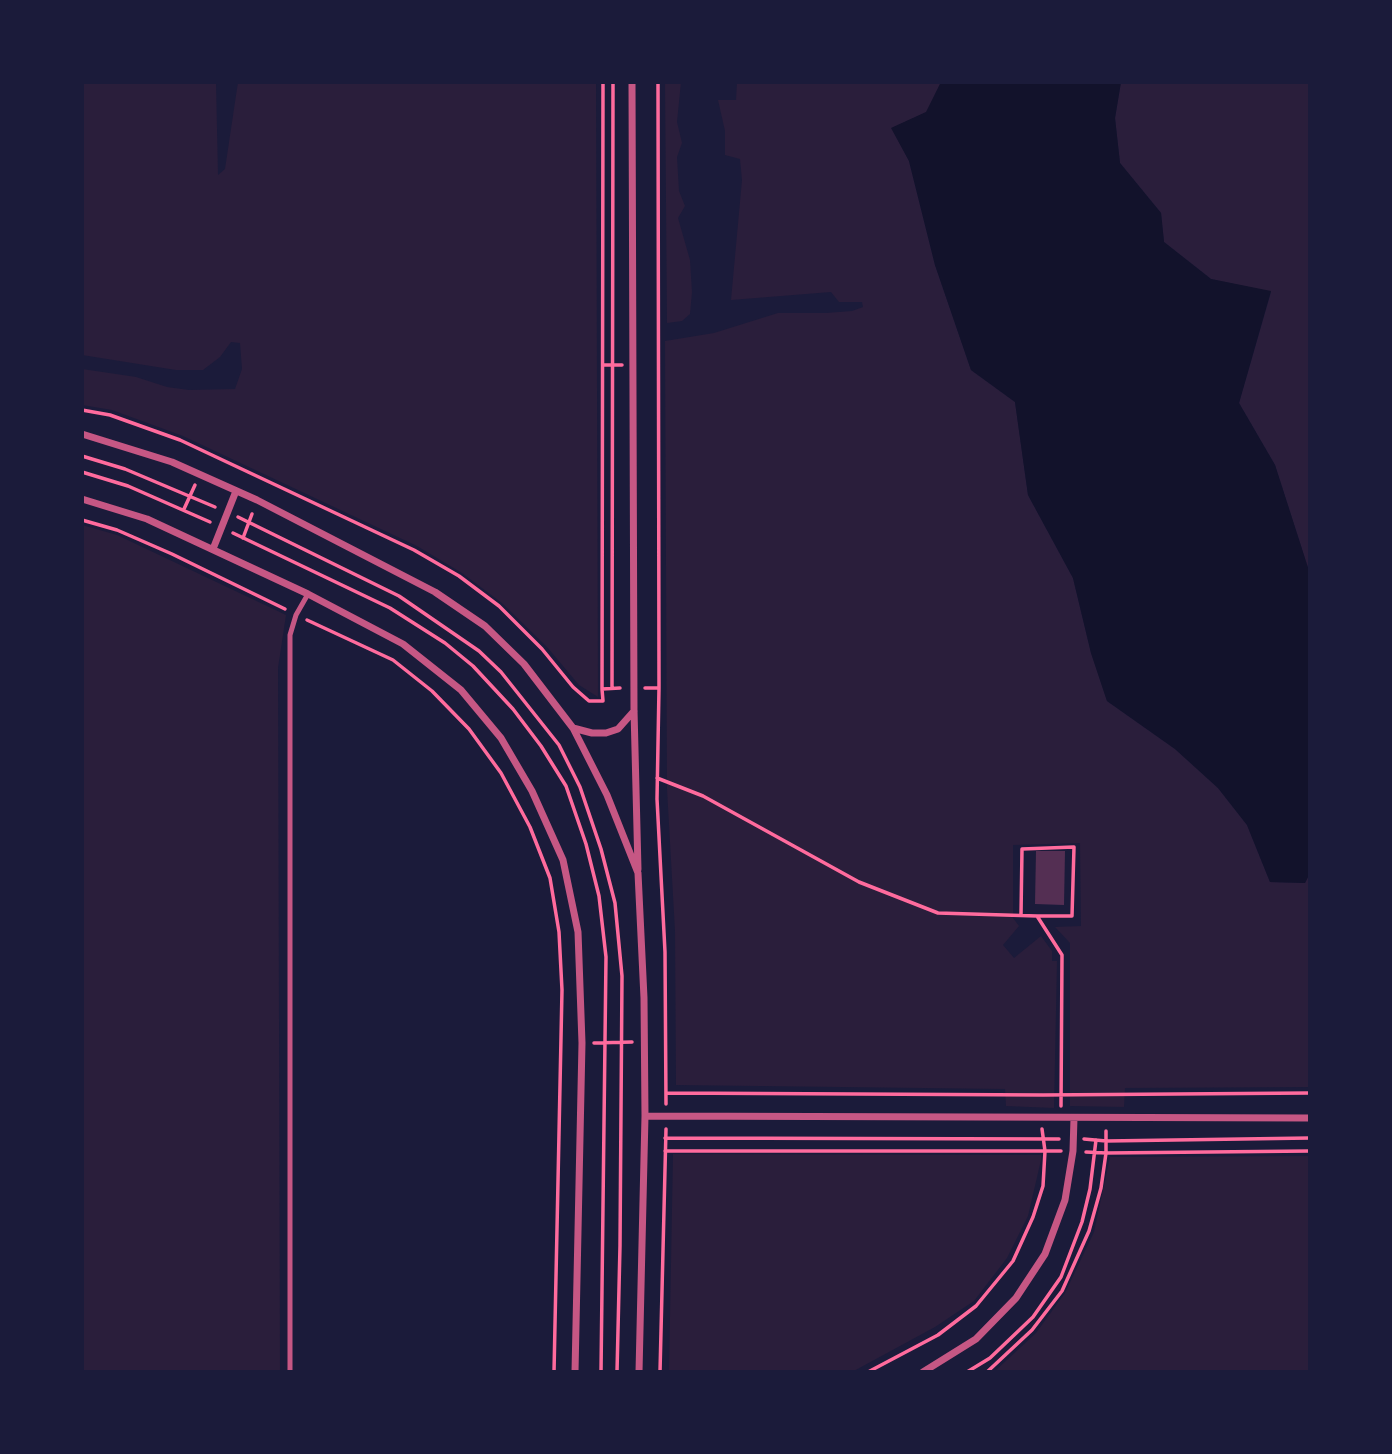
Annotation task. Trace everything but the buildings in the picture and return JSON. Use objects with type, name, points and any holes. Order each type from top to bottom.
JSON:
[{"type":"street","points":[[632,82],[634,710],[645,1116],[639,1372]]},
{"type":"street","points":[[82,434],[172,462],[236,491],[435,592],[485,626],[524,664],[573,728],[607,796],[638,873]]},
{"type":"street","points":[[213,549],[236,491]]},
{"type":"street","points":[[82,499],[147,519],[308,594],[403,644],[461,690],[501,738],[532,791],[563,860],[579,932],[582,1043],[575,1372]]},
{"type":"street","points":[[573,728],[606,733],[618,729],[634,710]]},
{"type":"street","points":[[645,1116],[1310,1118]]},
{"type":"street","points":[[923,1372],[976,1339],[1016,1298],[1045,1254],[1065,1200],[1074,1139],[1074,1118]]},
{"type":"lane","points":[[290,1372],[290,635],[296,615],[308,594]]},
{"type":"path","points":[[612,688],[613,82]]},
{"type":"path","points":[[657,82],[659,688]]},
{"type":"path","points":[[82,456],[147,478],[228,513],[399,596],[479,651],[501,672],[559,745],[580,787],[601,849],[615,902],[622,976],[621,1246],[617,1372]]},
{"type":"path","points":[[82,472],[128,486],[222,527],[390,608],[445,643],[494,686],[520,718],[566,786],[586,844],[599,896],[606,957],[601,1372]]},
{"type":"path","points":[[82,520],[117,530],[172,554],[393,660],[432,691],[469,729],[501,774],[530,827],[550,878],[559,932],[562,990],[554,1372]]},
{"type":"path","points":[[657,779],[704,796],[859,882],[938,913],[1037,916],[1072,916],[1074,847],[1022,849],[1021,915]]},
{"type":"path","points":[[1037,916],[1062,955],[1061,1118]]},
{"type":"path","points":[[560,1043],[665,1042]]},
{"type":"path","points":[[666,1093],[1310,1093]]},
{"type":"path","points":[[665,1138],[1106,1141],[1310,1138]]},
{"type":"path","points":[[665,1151],[1045,1151],[1043,1186],[1033,1217],[1013,1261],[976,1306],[938,1335],[868,1372]]},
{"type":"path","points":[[986,1372],[1032,1330],[1062,1291],[1089,1231],[1101,1188],[1105,1153],[1310,1151]]},
{"type":"shaded area","points":[[82,82],[216,82],[218,175],[225,169],[238,82],[596,82],[598,697],[579,685],[547,647],[502,603],[462,573],[417,546],[183,436],[112,410],[82,405],[82,369],[136,377],[167,387],[189,390],[235,389],[242,369],[240,343],[231,342],[220,357],[203,370],[176,370],[82,355]]},
{"type":"shaded area","points":[[665,82],[681,82],[677,122],[682,143],[677,157],[679,191],[685,206],[678,218],[690,260],[692,292],[690,314],[682,321],[667,323]]},
{"type":"shaded area","points":[[737,82],[941,82],[927,112],[892,128],[909,161],[935,265],[971,370],[1015,402],[1028,495],[1073,578],[1091,653],[1107,701],[1175,749],[1218,788],[1247,825],[1270,882],[1305,883],[1310,873],[1310,1087],[1125,1088],[1124,1107],[1070,1106],[1070,943],[1055,927],[1081,926],[1080,843],[1013,845],[1013,918],[1019,926],[1003,945],[1014,958],[1041,936],[1052,951],[1052,961],[1057,961],[1054,1108],[1006,1106],[1005,1089],[676,1085],[675,931],[667,789],[665,341],[714,333],[778,313],[826,313],[852,311],[863,307],[862,302],[839,302],[831,292],[731,300],[742,180],[740,159],[725,155],[725,131],[718,100],[736,100]]},
{"type":"shaded area","points":[[941,82],[1121,82],[1115,118],[1120,163],[1161,213],[1164,242],[1211,279],[1271,291],[1239,403],[1275,465],[1310,574],[1310,873],[1305,883],[1270,882],[1247,825],[1218,788],[1175,749],[1107,701],[1091,653],[1073,578],[1028,495],[1015,402],[971,370],[935,265],[909,161],[891,128],[926,112]]},
{"type":"shaded area","points":[[1121,82],[1310,82],[1310,574],[1275,465],[1239,403],[1271,292],[1211,279],[1164,242],[1161,213],[1120,163],[1115,118]]},
{"type":"shaded area","points":[[82,525],[117,535],[286,615],[278,668],[280,1372],[82,1372]]},
{"type":"shaded area","points":[[673,1154],[1041,1155],[1041,1160],[1028,1216],[1007,1258],[974,1301],[935,1327],[852,1372],[669,1372]]},
{"type":"shaded area","points":[[1310,1156],[1310,1372],[994,1372],[1036,1333],[1065,1293],[1094,1232],[1110,1157]]}]
